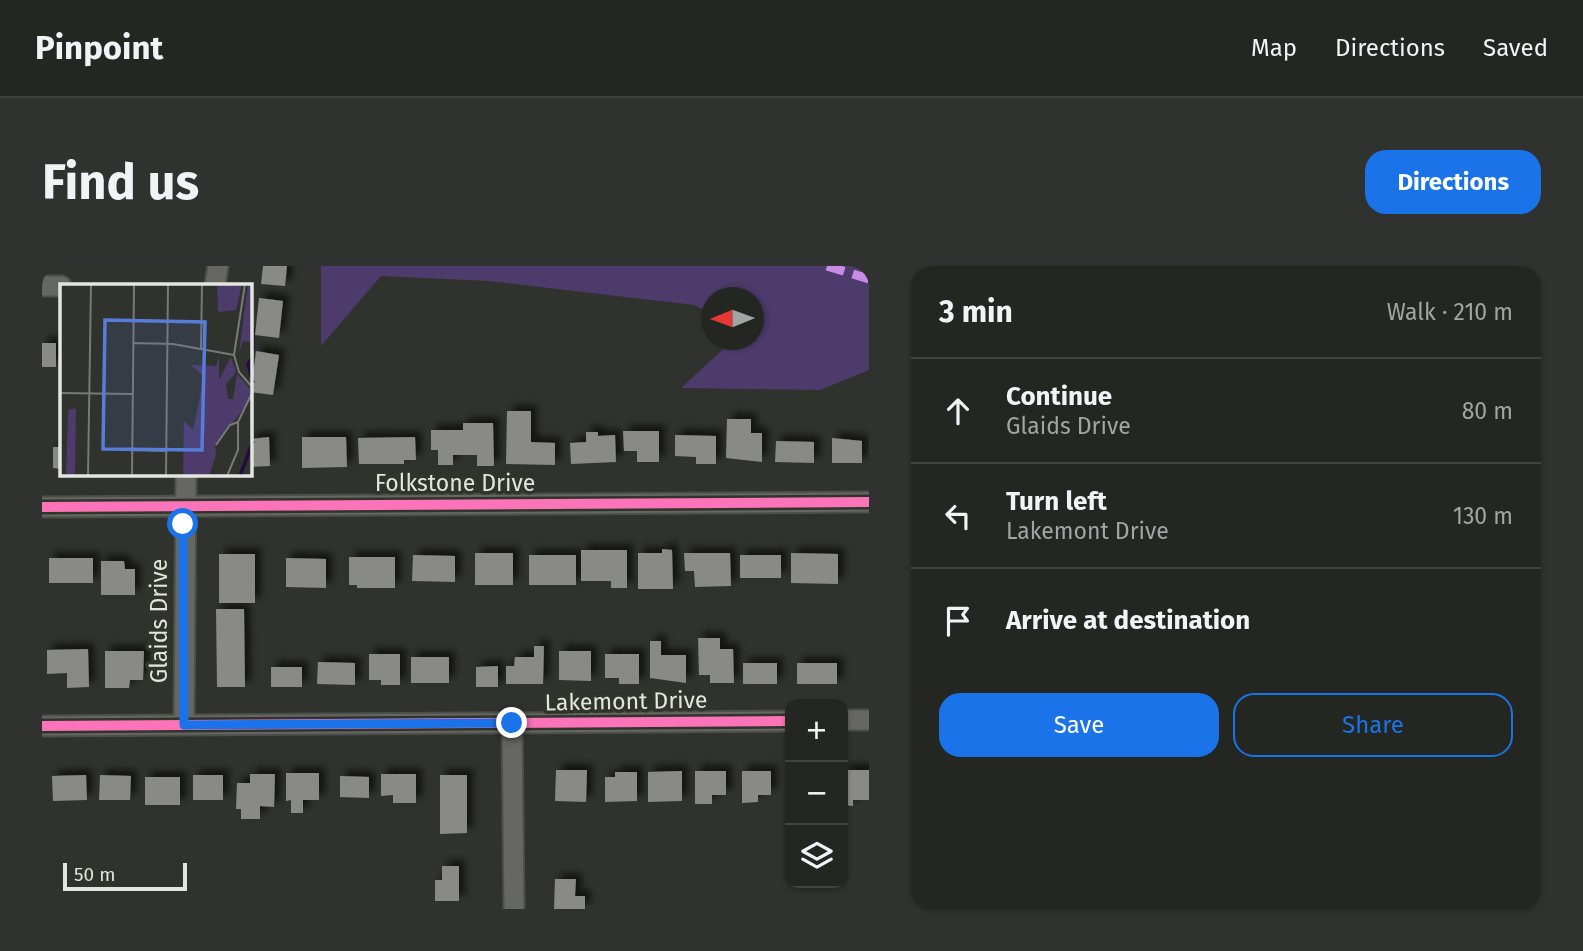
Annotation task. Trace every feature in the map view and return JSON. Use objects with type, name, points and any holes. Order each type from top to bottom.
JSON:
[{"type":"street","points":[[215,284],[218,266]]},
{"type":"street","points":[[42,286],[60,286]]},
{"type":"street","name":"Glaids Drive","points":[[184,725],[186,476]]},
{"type":"street","name":"Folkstone Drive","points":[[42,507],[869,502]]},
{"type":"street","points":[[848,720],[869,720]]},
{"type":"street","name":"Lakemont Drive","points":[[42,726],[785,721]]},
{"type":"street","points":[[512,723],[514,909]]},
{"type":"shaded area","points":[[321,266],[869,266],[869,370],[820,390],[681,388],[722,350],[764,350],[764,287],[701,287],[701,308],[694,305],[488,281],[381,276],[321,346]]},
{"type":"building","points":[[263,266],[287,266],[285,286],[261,284]]},
{"type":"building","points":[[259,298],[283,301],[279,338],[255,335]]},
{"type":"building","points":[[42,343],[56,343],[56,367],[42,367]]},
{"type":"building","points":[[256,351],[279,355],[273,395],[252,392]]},
{"type":"building","points":[[507,411],[531,411],[531,442],[555,443],[555,465],[506,464]]},
{"type":"building","points":[[727,419],[751,419],[751,433],[762,433],[762,462],[726,458]]},
{"type":"building","points":[[463,423],[493,423],[494,466],[477,466],[477,455],[453,455],[453,465],[438,465],[438,450],[431,450],[431,430],[463,430]]},
{"type":"building","points":[[623,431],[659,431],[659,462],[637,462],[637,451],[624,451]]},
{"type":"building","points":[[586,432],[598,432],[598,436],[615,435],[616,462],[571,464],[570,443],[586,442]]},
{"type":"building","points":[[675,435],[716,436],[716,464],[696,464],[696,457],[675,456]]},
{"type":"building","points":[[269,437],[270,466],[252,467],[252,439]]},
{"type":"building","points":[[302,437],[346,437],[347,467],[302,468]]},
{"type":"building","points":[[415,437],[416,460],[404,460],[404,464],[359,464],[358,438]]},
{"type":"building","points":[[832,438],[862,441],[862,463],[832,463]]},
{"type":"building","points":[[776,441],[814,442],[814,463],[775,462]]},
{"type":"building","points":[[53,447],[60,447],[60,469],[53,468]]},
{"type":"building","points":[[662,549],[672,550],[673,589],[638,589],[638,553],[662,553]]},
{"type":"building","points":[[581,550],[627,550],[627,588],[611,588],[611,581],[581,581]]},
{"type":"building","points":[[475,553],[513,553],[513,585],[475,585]]},
{"type":"building","points":[[684,553],[730,553],[731,586],[695,587],[694,571],[685,571]]},
{"type":"building","points":[[791,553],[838,554],[838,584],[791,583]]},
{"type":"building","points":[[219,554],[255,554],[255,603],[219,603]]},
{"type":"building","points":[[413,555],[455,556],[455,582],[412,581]]},
{"type":"building","points":[[529,555],[576,555],[576,585],[529,585]]},
{"type":"building","points":[[740,555],[781,555],[781,578],[740,578]]},
{"type":"building","points":[[349,557],[395,557],[395,588],[357,588],[357,585],[349,585]]},
{"type":"building","points":[[49,558],[93,558],[93,583],[49,583]]},
{"type":"building","points":[[286,558],[326,559],[326,588],[286,587]]},
{"type":"building","points":[[101,561],[124,561],[125,569],[135,569],[135,595],[101,595]]},
{"type":"building","points":[[216,609],[244,609],[245,687],[217,687]]},
{"type":"building","points":[[698,638],[720,638],[720,649],[733,649],[734,683],[710,683],[710,675],[699,675]]},
{"type":"building","points":[[650,641],[661,641],[661,655],[686,655],[686,683],[650,678]]},
{"type":"building","points":[[534,646],[544,646],[543,684],[506,684],[506,666],[514,666],[515,657],[534,657]]},
{"type":"building","points":[[88,649],[89,687],[67,688],[67,673],[47,674],[47,650]]},
{"type":"building","points":[[105,651],[144,651],[143,680],[130,680],[129,688],[105,688]]},
{"type":"building","points":[[559,651],[591,651],[591,681],[559,680]]},
{"type":"building","points":[[369,654],[400,654],[400,685],[381,685],[381,680],[369,680]]},
{"type":"building","points":[[605,654],[639,654],[639,684],[619,684],[619,678],[605,678]]},
{"type":"building","points":[[411,657],[449,657],[449,683],[411,683]]},
{"type":"building","points":[[318,662],[355,663],[355,685],[317,684]]},
{"type":"building","points":[[743,663],[777,663],[777,684],[743,684]]},
{"type":"building","points":[[797,663],[837,663],[837,684],[797,684]]},
{"type":"building","points":[[498,666],[498,687],[476,687],[476,667]]},
{"type":"building","points":[[271,667],[302,667],[302,687],[271,687]]},
{"type":"building","points":[[556,770],[587,770],[586,802],[555,801]]},
{"type":"building","points":[[848,770],[869,770],[869,800],[853,800],[853,806],[848,806]]},
{"type":"building","points":[[682,771],[682,801],[648,802],[648,772]]},
{"type":"building","points":[[695,771],[726,771],[726,795],[712,795],[712,804],[695,804]]},
{"type":"building","points":[[742,771],[771,771],[771,795],[758,795],[758,802],[742,803]]},
{"type":"building","points":[[615,772],[637,772],[637,801],[605,802],[605,777],[615,777]]},
{"type":"building","points":[[286,773],[319,773],[319,800],[303,800],[303,813],[291,813],[291,800],[286,801]]},
{"type":"building","points":[[250,774],[275,774],[274,807],[260,806],[260,819],[241,819],[241,809],[236,809],[237,783],[250,783]]},
{"type":"building","points":[[381,774],[416,774],[416,803],[393,803],[393,795],[381,796]]},
{"type":"building","points":[[86,775],[87,800],[53,801],[52,776]]},
{"type":"building","points":[[100,775],[131,776],[130,800],[99,800]]},
{"type":"building","points":[[193,775],[223,775],[223,800],[193,800]]},
{"type":"building","points":[[440,775],[467,775],[467,833],[440,834]]},
{"type":"building","points":[[340,776],[369,777],[369,798],[340,797]]},
{"type":"building","points":[[145,777],[180,777],[180,805],[145,805]]},
{"type":"building","points":[[442,866],[459,866],[459,901],[435,901],[435,880],[442,880]]},
{"type":"building","points":[[555,879],[576,879],[575,896],[585,896],[585,909],[554,909]]},
{"type":"marked path","points":[[827,266],[869,279]]},
{"type":"cycle path","points":[[42,507],[869,502]]},
{"type":"cycle path","points":[[42,726],[785,721]]},
{"type":"route","points":[[183,524],[184,725],[512,723]]}]
